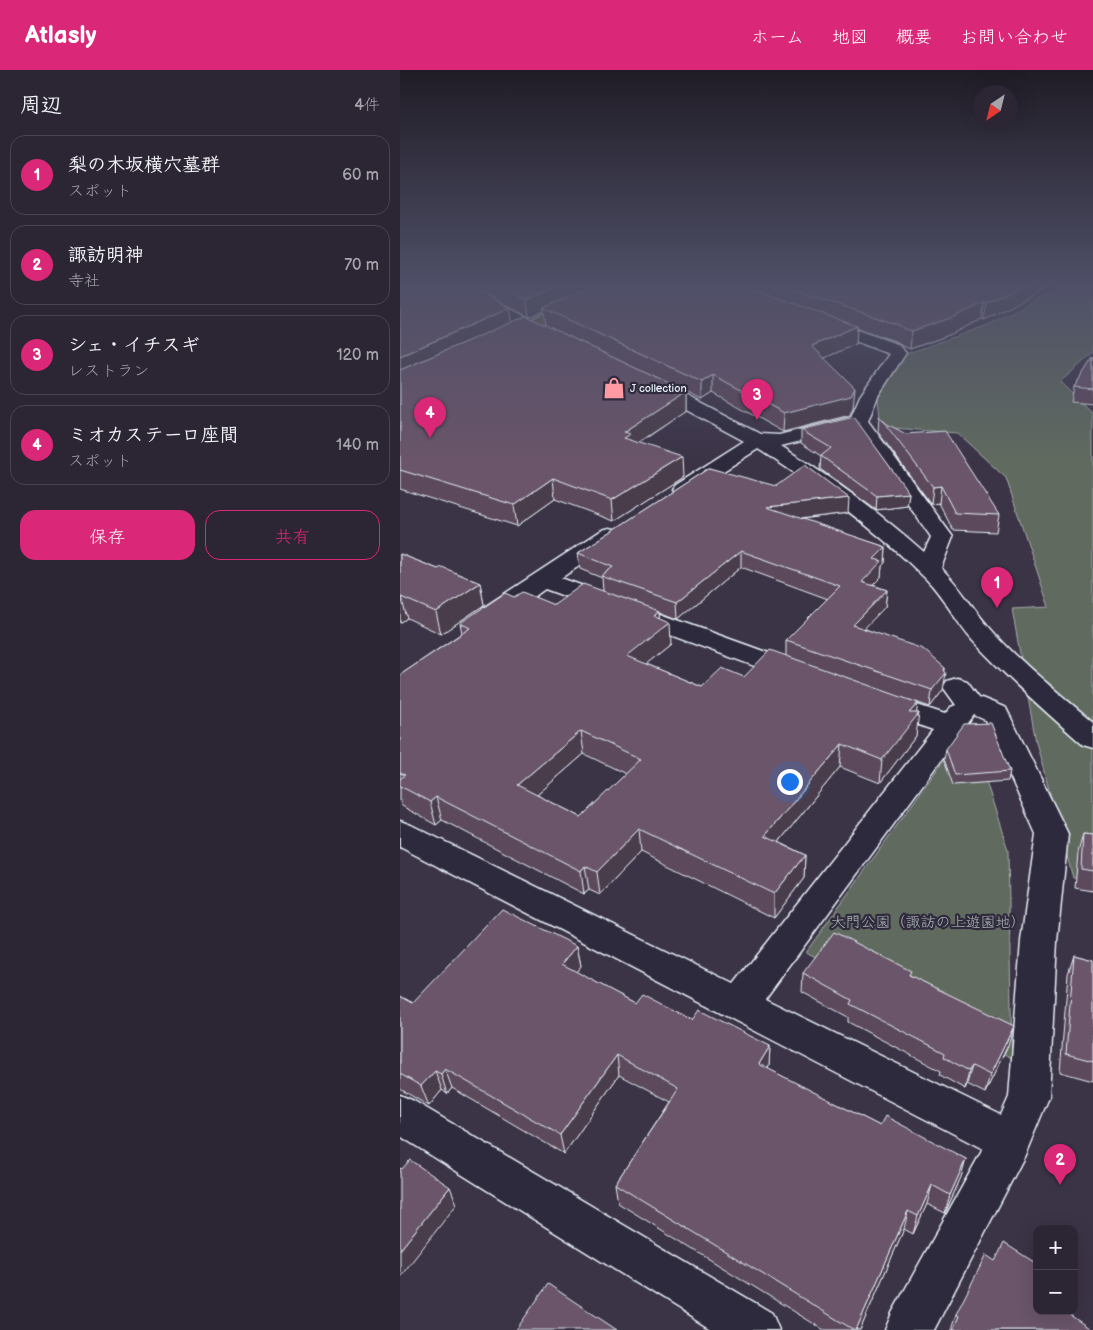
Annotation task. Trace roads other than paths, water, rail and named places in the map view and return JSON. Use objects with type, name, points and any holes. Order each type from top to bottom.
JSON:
[{"type":"street","points":[[859,421],[870,396],[898,353],[879,344]]},
{"type":"street","points":[[635,376],[759,440],[805,469],[874,520],[929,569],[956,599],[978,631],[1010,663],[1093,738]]},
{"type":"street","points":[[667,498],[759,440],[779,441],[859,421]]},
{"type":"street","points":[[859,421],[942,538],[929,569]]},
{"type":"street","points":[[478,622],[625,525]]},
{"type":"street","points":[[541,579],[822,681]]},
{"type":"street","points":[[859,694],[959,705],[996,714],[1052,834],[1039,941],[1029,1097],[1010,1141],[909,1330]]},
{"type":"street","points":[[740,1004],[959,705]]},
{"type":"street","points":[[400,833],[1010,1141]]},
{"type":"street","points":[[400,1114],[755,1330]]},
{"type":"place","name":"J collection","points":[[614,388]]},
{"type":"place","name":"シェ・イチスギ","points":[[757,420]]},
{"type":"place","name":"ミオカステーロ座間","points":[[430,438]]},
{"type":"place","name":"梨の木坂横穴墓群","points":[[997,608]]},
{"type":"place","name":"諏訪明神","points":[[1060,1185]]},
{"type":"park label","name":"大門公園（諏訪の上遊園地）","points":[[928,922]]}]
